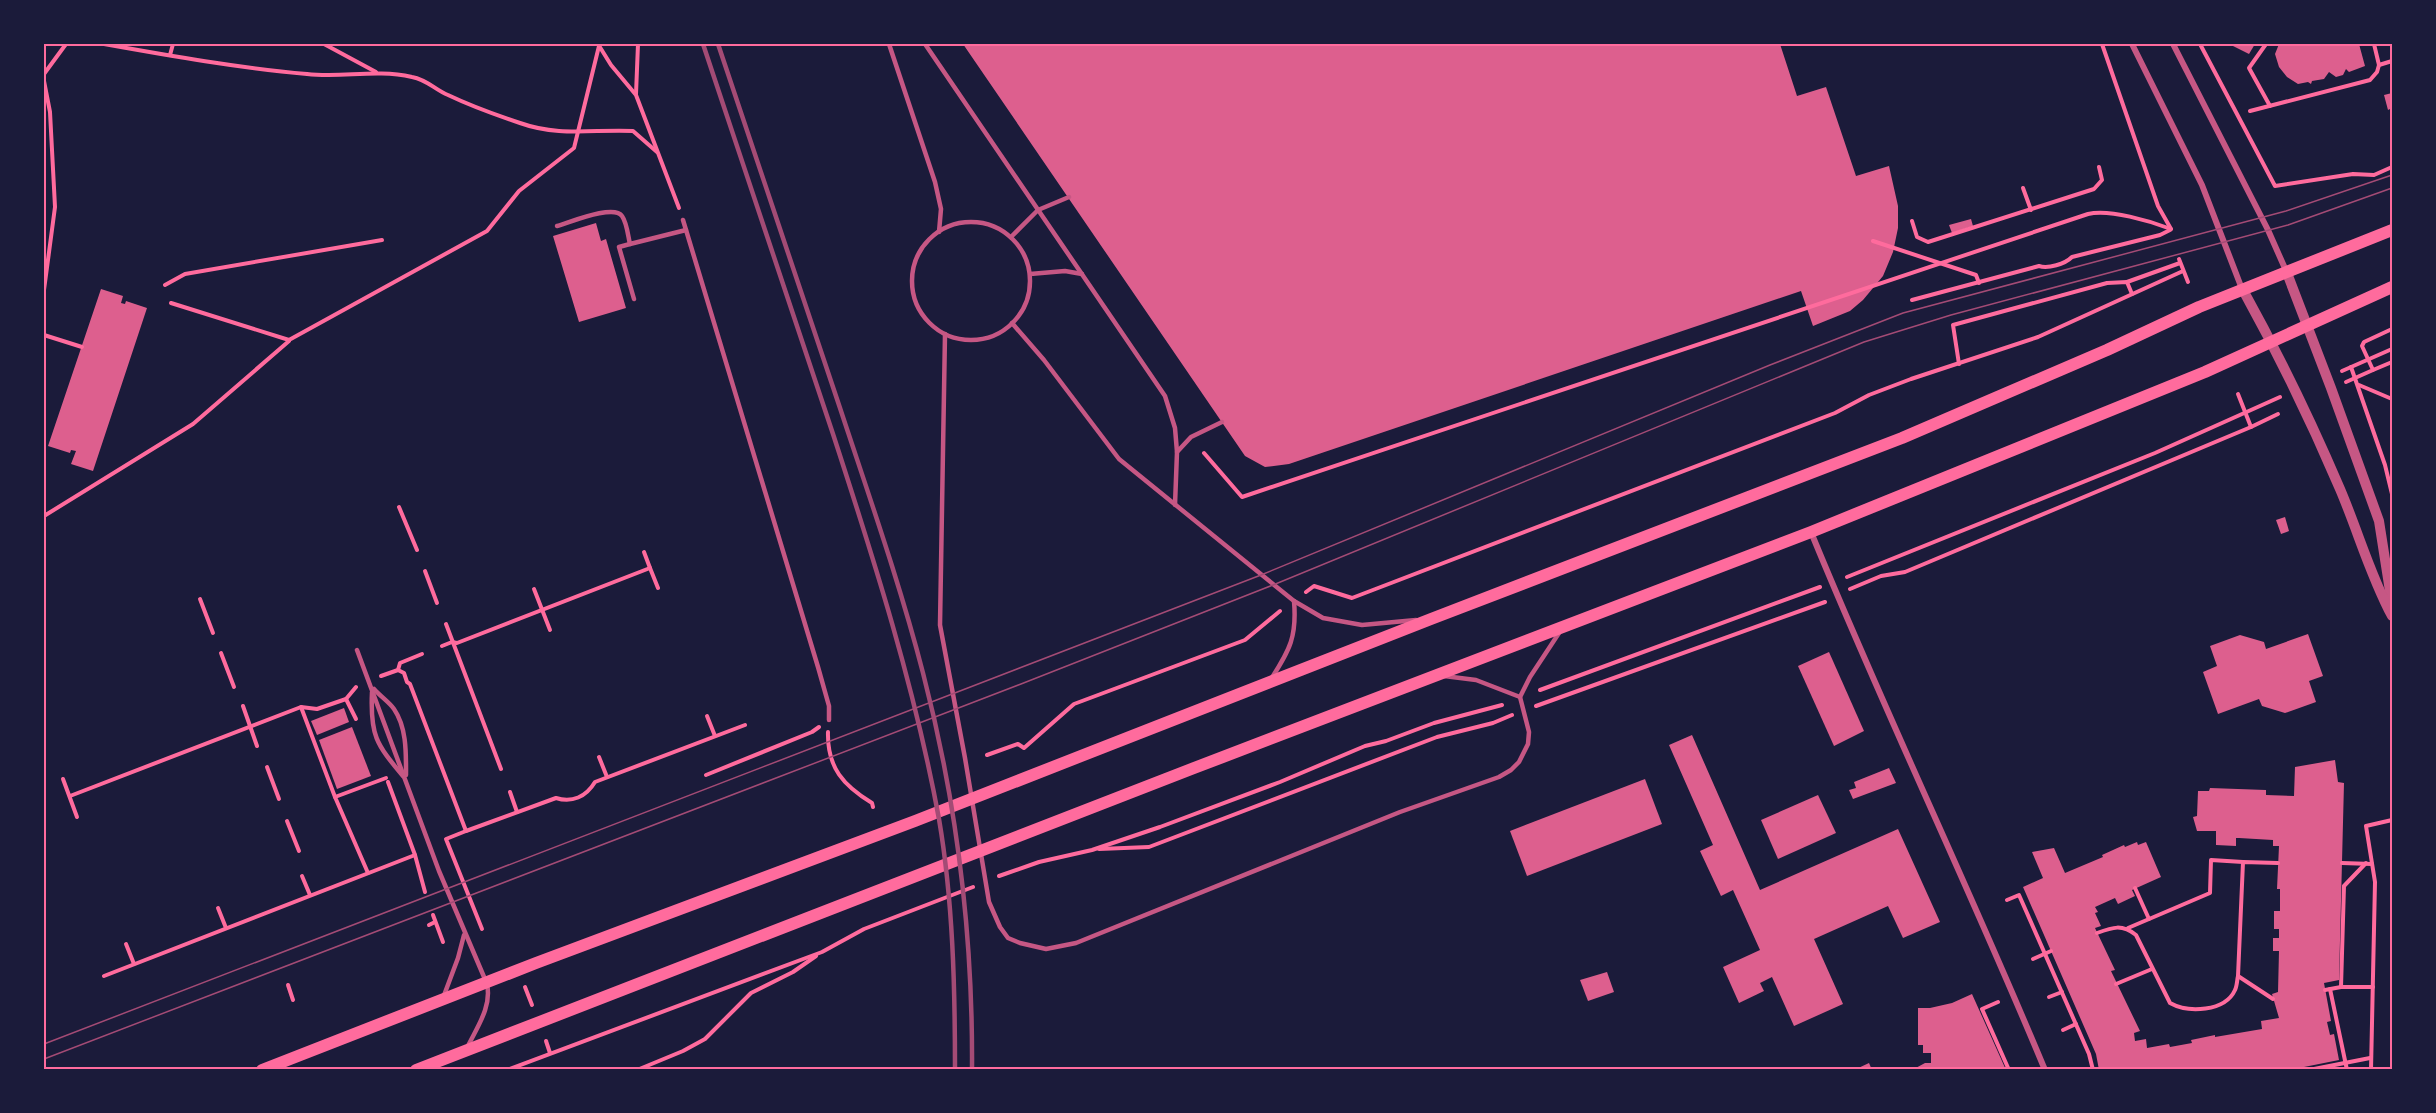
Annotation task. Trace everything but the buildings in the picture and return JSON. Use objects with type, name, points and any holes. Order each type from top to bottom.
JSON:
[{"type":"main road","points":[[262,1070],[915,821],[1912,434],[2107,350],[2199,307],[2392,230]]},
{"type":"main road","points":[[416,1070],[923,872],[1811,532],[2205,372],[2392,287]]},
{"type":"street","points":[[2132,44],[2202,185],[2243,290],[2272,342],[2341,491],[2376,585],[2392,616]]},
{"type":"street","points":[[2173,44],[2262,218],[2308,326],[2379,521],[2392,604]]},
{"type":"street","points":[[1811,532],[1904,751],[1979,913],[2045,1070]]},
{"type":"lane","points":[[889,44],[935,182],[940,208],[939,232]]},
{"type":"lane","points":[[925,44],[1165,396],[1175,428],[1177,452],[1174,505]]},
{"type":"lane","points":[[1011,237],[1038,210],[1069,197]]},
{"type":"lane","points":[[558,226],[611,210],[620,214],[624,219],[630,244]]},
{"type":"lane","points":[[683,220],[818,667],[829,706],[829,720]]},
{"type":"lane","points":[[981,223],[992,226],[1011,237],[1023,254],[1030,274],[1025,304],[1012,323],[996,334],[977,339],[966,339],[945,334],[924,315],[913,288],[914,267],[924,246],[939,232],[959,224],[981,223]]},
{"type":"lane","points":[[634,299],[619,247],[686,230]]},
{"type":"lane","points":[[1030,274],[1065,271],[1082,274]]},
{"type":"lane","points":[[1012,323],[1044,360],[1119,459],[1294,601],[1323,618],[1362,626],[1431,619]]},
{"type":"lane","points":[[945,334],[939,626],[965,758],[989,902],[993,916],[1008,938],[1046,950],[1076,943],[1400,812],[1499,777],[1511,770],[1528,744],[1529,732],[1520,697],[1530,677],[1562,628]]},
{"type":"lane","points":[[1177,452],[1191,437],[1222,422]]},
{"type":"lane","points":[[1268,683],[1287,656],[1296,625],[1294,601]]},
{"type":"lane","points":[[357,650],[464,935],[472,944],[490,996],[466,1050]]},
{"type":"lane","points":[[1439,675],[1476,680],[1520,697]]},
{"type":"lane","points":[[373,688],[395,710],[402,727],[405,739],[406,781]]},
{"type":"lane","points":[[373,688],[371,719],[380,748],[406,781]]},
{"type":"lane","points":[[441,1001],[458,958],[464,935]]},
{"type":"path","points":[[44,74],[66,44]]},
{"type":"path","points":[[104,44],[170,56],[309,74],[376,72],[414,77],[433,85],[445,94],[522,124],[545,130],[577,133],[633,130],[657,152]]},
{"type":"path","points":[[170,56],[173,44]]},
{"type":"path","points":[[324,44],[376,72]]},
{"type":"path","points":[[636,95],[638,44]]},
{"type":"path","points":[[2102,44],[2158,206],[2171,229]]},
{"type":"path","points":[[2200,44],[2275,186],[2353,174],[2374,175],[2392,167]]},
{"type":"path","points":[[2266,44],[2249,68],[2270,106]]},
{"type":"path","points":[[2250,111],[2370,80],[2377,72],[2379,64],[2373,44]]},
{"type":"path","points":[[599,45],[611,65],[636,95],[683,220]]},
{"type":"path","points":[[44,516],[193,424],[289,340],[486,231],[519,191],[574,148],[599,45]]},
{"type":"path","points":[[2379,64],[2392,61]]},
{"type":"path","points":[[44,81],[50,112],[55,207],[44,290]]},
{"type":"path","points":[[1912,220],[1917,237],[1928,242],[2097,188],[2102,180],[2099,167]]},
{"type":"path","points":[[2023,188],[2031,210]]},
{"type":"path","points":[[1204,453],[1242,497],[2093,213],[2154,222],[2171,229]]},
{"type":"path","points":[[1912,300],[2039,266],[2043,268],[2068,261],[2072,257],[2160,235],[2171,229]]},
{"type":"path","points":[[165,285],[185,274],[382,240]]},
{"type":"path","points":[[1873,241],[1976,275],[1979,283]]},
{"type":"path","points":[[1959,364],[1953,325],[2107,283],[2127,282],[2180,261],[2187,282]]},
{"type":"path","points":[[987,756],[1018,744],[1024,748],[1074,704],[1245,640],[1314,586],[1352,598],[1835,413],[1869,395],[2038,337],[2183,271]]},
{"type":"path","points":[[2127,282],[2132,294]]},
{"type":"path","points":[[171,303],[289,340]]},
{"type":"path","points":[[2373,370],[2362,346],[2364,342],[2392,329]]},
{"type":"path","points":[[44,335],[82,347]]},
{"type":"path","points":[[2392,349],[2351,367],[2392,494]]},
{"type":"path","points":[[2346,382],[2392,362]]},
{"type":"path","points":[[2358,385],[2392,399]]},
{"type":"path","points":[[2238,394],[2251,427]]},
{"type":"path","points":[[1849,576],[2155,453],[2273,400]]},
{"type":"path","points":[[1092,850],[1149,847],[1437,736],[1493,723],[1838,597],[1856,585],[1881,576],[1905,572],[2278,414]]},
{"type":"path","points":[[399,507],[417,549]]},
{"type":"path","points":[[644,552],[658,588]]},
{"type":"path","points":[[442,646],[452,642],[457,643],[650,568]]},
{"type":"path","points":[[425,571],[437,603]]},
{"type":"path","points":[[1542,689],[1820,588]]},
{"type":"path","points":[[534,589],[550,630]]},
{"type":"path","points":[[200,599],[213,633]]},
{"type":"path","points":[[446,624],[501,769]]},
{"type":"path","points":[[221,653],[234,687]]},
{"type":"path","points":[[398,670],[400,663],[422,654]]},
{"type":"path","points":[[381,676],[398,670],[404,673],[466,831]]},
{"type":"path","points":[[69,796],[301,707],[317,709],[346,699],[352,689],[360,685]]},
{"type":"path","points":[[346,699],[360,727]]},
{"type":"path","points":[[1039,862],[1092,850],[1160,827],[1280,782],[1365,746],[1386,741],[1434,723],[1502,705]]},
{"type":"path","points":[[243,706],[257,746]]},
{"type":"path","points":[[301,707],[335,797],[368,873]]},
{"type":"path","points":[[707,716],[715,736]]},
{"type":"path","points":[[706,775],[812,732],[829,720]]},
{"type":"path","points":[[482,929],[446,839],[556,798],[567,801],[588,794],[595,782],[745,724]]},
{"type":"path","points":[[828,736],[832,762],[843,782],[872,803],[873,807]]},
{"type":"path","points":[[599,757],[607,777]]},
{"type":"path","points":[[267,767],[279,799]]},
{"type":"path","points":[[380,769],[386,778],[415,855],[425,892]]},
{"type":"path","points":[[335,797],[386,778]]},
{"type":"path","points":[[63,779],[77,817]]},
{"type":"path","points":[[510,792],[517,812]]},
{"type":"path","points":[[2371,1070],[2375,882],[2366,826],[2392,820]]},
{"type":"path","points":[[287,821],[299,851]]},
{"type":"path","points":[[105,975],[415,855]]},
{"type":"path","points":[[2128,928],[2210,892],[2211,860],[2278,863]]},
{"type":"path","points":[[2097,933],[2116,926],[2128,928],[2136,935],[2170,1003],[2179,1008],[2215,1007],[2235,991],[2238,975],[2243,862]]},
{"type":"path","points":[[2342,863],[2372,864]]},
{"type":"path","points":[[2341,987],[2344,886],[2366,863]]},
{"type":"path","points":[[302,876],[310,896]]},
{"type":"path","points":[[2135,888],[2149,919]]},
{"type":"path","points":[[2007,900],[2019,895],[2089,1053],[2093,1070]]},
{"type":"path","points":[[637,1070],[684,1052],[705,1039],[751,993],[793,972],[822,952],[864,929],[927,905]]},
{"type":"path","points":[[218,908],[226,928]]},
{"type":"path","points":[[433,915],[443,942]]},
{"type":"path","points":[[429,925],[435,922]]},
{"type":"path","points":[[126,944],[134,964]]},
{"type":"path","points":[[2033,959],[2051,951]]},
{"type":"path","points":[[507,1070],[822,952]]},
{"type":"path","points":[[2116,984],[2152,969]]},
{"type":"path","points":[[2238,975],[2273,999]]},
{"type":"path","points":[[288,985],[293,1000]]},
{"type":"path","points":[[525,987],[532,1005]]},
{"type":"path","points":[[2347,1070],[2328,989],[2373,987]]},
{"type":"path","points":[[2049,997],[2061,992]]},
{"type":"path","points":[[1998,1002],[1982,1009],[2009,1070]]},
{"type":"path","points":[[2063,1030],[2076,1024]]},
{"type":"path","points":[[546,1041],[550,1053]]},
{"type":"path","points":[[2309,1070],[2371,1058]]},
{"type":"tram line","points":[[44,1044],[1261,575],[1770,365],[1903,313],[2286,211],[2392,175]]},
{"type":"tram line","points":[[44,1059],[1273,585],[1864,342],[1951,315],[2288,225],[2392,188]]},
{"type":"railway","points":[[703,44],[863,529],[918,721],[944,850],[954,976],[955,1070]]},
{"type":"railway","points":[[718,44],[884,540],[923,673],[945,771],[961,870],[970,970],[972,1070]]}]
